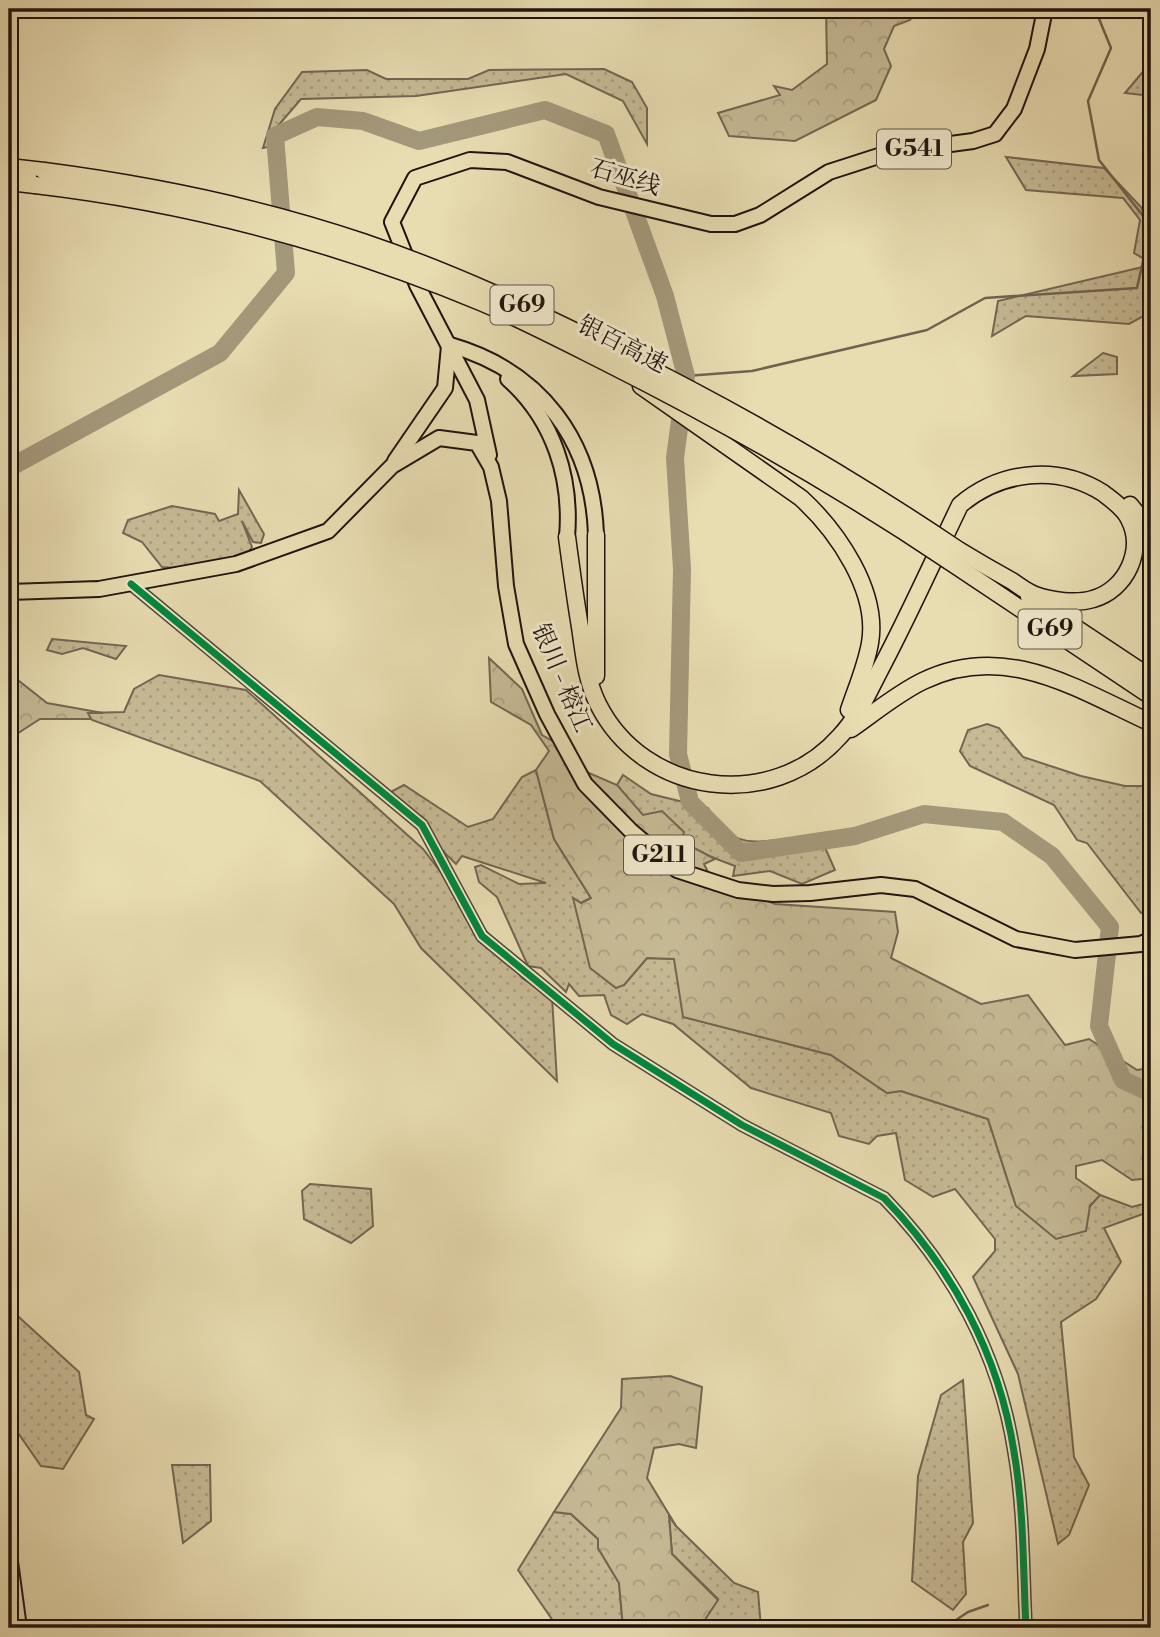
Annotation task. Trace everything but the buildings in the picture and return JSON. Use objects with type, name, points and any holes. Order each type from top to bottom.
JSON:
[{"type":"highway","name":"石巫线","points":[[450,345],[417,285],[392,222],[415,178],[470,160],[507,162],[599,197],[711,224],[735,225],[761,215],[829,172],[891,152],[973,141],[995,134],[1014,109],[1037,49],[1045,9]]},
{"type":"highway","name":"银百高速","points":[[9,167],[87,191],[178,207],[312,241],[400,270],[528,323],[768,448],[953,555],[1151,678]]},
{"type":"highway","name":"银百高速","points":[[9,182],[39,178],[135,184],[272,215],[361,241],[470,282],[576,330],[723,406],[822,462],[1151,696]]},
{"type":"highway","points":[[391,466],[444,388],[450,345]]},
{"type":"highway","points":[[450,345],[477,400],[491,467]]},
{"type":"highway","points":[[450,345],[481,355],[509,371],[535,391],[556,415],[574,442],[594,503],[595,674],[605,700],[621,724],[661,764]]},
{"type":"highway","points":[[450,345],[476,357],[522,392],[539,415],[554,443],[564,474],[568,506],[567,537],[587,675],[605,717],[635,751],[694,781],[761,782],[788,774],[811,762],[841,736],[919,682],[959,668],[986,665],[1017,667],[1047,675],[1151,723]]},
{"type":"highway","points":[[610,365],[801,498],[823,520],[842,545],[863,589],[870,620],[870,643],[849,710]]},
{"type":"highway","name":"银川 - 榕江","points":[[9,592],[99,589],[236,564],[328,531],[391,466],[439,438],[477,443],[491,467],[499,501],[506,586],[516,644],[547,714],[585,784],[630,830],[677,870],[738,890],[774,894],[881,886],[915,889],[1016,939],[1075,950],[1146,941]]},
{"type":"highway","points":[[731,782],[796,761],[826,739],[849,710],[891,630],[953,500],[973,484],[1020,467],[1045,466],[1070,470],[1094,479],[1116,492],[1134,510],[1151,537]]},
{"type":"highway","points":[[841,736],[857,715],[899,634],[960,505],[977,492],[999,481],[1021,475],[1045,474],[1068,478],[1090,486],[1128,515],[1135,538],[1132,562],[1120,583],[1100,597],[1085,601],[1035,595],[953,555]]},
{"type":"highway","points":[[9,1554],[19,1628]]},
{"type":"street","points":[[131,584],[422,825],[482,936],[603,1036],[742,1125],[884,1198],[901,1215],[931,1252],[957,1292],[979,1335],[997,1381],[1010,1428],[1017,1476],[1026,1628]]},
{"type":"green space","points":[[826,9],[918,9],[910,20],[894,26],[884,49],[891,66],[876,100],[795,141],[729,136],[718,113],[780,95],[774,86],[792,90],[827,64]]},
{"type":"green space","points":[[1151,62],[1151,96],[1125,93]]},
{"type":"green space","points":[[604,69],[632,82],[647,108],[647,144],[623,101],[566,74],[416,96],[301,99],[277,127],[273,146],[263,148],[275,109],[302,72],[367,70],[386,79],[468,79],[489,70]]},
{"type":"green space","points":[[1006,157],[1104,168],[1141,207],[1151,232],[1151,263],[1134,253],[1140,220],[1123,198],[1026,190]]},
{"type":"green space","points":[[1151,265],[1151,312],[1129,324],[1026,316],[992,336],[998,301]]},
{"type":"green space","points":[[1103,353],[1117,357],[1117,374],[1073,376]]},
{"type":"green space","points":[[239,490],[264,534],[261,543],[253,542],[242,521],[252,547],[246,555],[176,568],[162,567],[142,542],[123,533],[128,520],[172,506],[215,514],[219,521],[238,514]]},
{"type":"green space","points":[[52,639],[126,646],[116,659],[83,648],[62,654],[47,650]]},
{"type":"green space","points":[[489,658],[522,689],[542,735],[558,744],[568,764],[617,785],[643,815],[662,811],[684,832],[681,841],[715,859],[704,864],[711,878],[775,904],[895,912],[898,932],[891,958],[981,1004],[1028,995],[1065,1045],[1089,1039],[1137,1070],[1151,1068],[1151,1178],[1132,1180],[1102,1160],[1076,1166],[1076,1178],[1100,1195],[1090,1206],[1086,1231],[1056,1239],[1016,1206],[988,1119],[901,1091],[887,1093],[831,1055],[683,1017],[674,959],[647,958],[624,985],[616,988],[590,968],[573,898],[581,903],[591,898],[554,839],[536,770],[549,751],[531,725],[491,702]]},
{"type":"green space","points":[[9,673],[47,703],[103,713],[88,713],[91,719],[40,719],[9,739]]},
{"type":"green space","points":[[159,675],[246,690],[423,849],[522,978],[552,997],[557,1081],[421,948],[394,904],[260,781],[92,720],[87,713],[124,712],[134,689]]},
{"type":"green space","points":[[987,724],[999,728],[1023,757],[1081,776],[1125,786],[1151,786],[1151,907],[1141,913],[1087,843],[1077,840],[1054,805],[970,766],[960,751],[968,730]]},
{"type":"green space","points":[[536,770],[554,839],[591,898],[581,903],[624,985],[647,958],[675,959],[684,1017],[831,1055],[887,1093],[901,1091],[988,1119],[1016,1206],[1090,1206],[1100,1195],[1132,1207],[1151,1202],[1151,1211],[1104,1228],[1121,1262],[1096,1299],[1061,1322],[1074,1457],[1089,1485],[1069,1535],[1058,1544],[1018,1374],[973,1277],[995,1251],[995,1239],[955,1189],[933,1197],[905,1180],[896,1133],[877,1136],[869,1144],[839,1136],[831,1113],[751,1088],[673,1024],[642,1014],[627,1024],[611,1015],[604,995],[579,996],[569,984],[566,992],[541,968],[528,966],[497,897],[479,882],[475,867],[481,865],[519,884],[546,883],[462,856],[456,864],[385,795],[404,785],[468,827],[493,819],[522,777]]},
{"type":"green space","points":[[623,775],[651,794],[708,808],[721,826],[734,836],[747,841],[789,839],[817,847],[823,843],[835,870],[802,884],[770,871],[733,876],[735,866],[686,845],[643,815],[617,785]]},
{"type":"green space","points":[[310,1184],[371,1189],[373,1226],[351,1243],[304,1219],[302,1191]]},
{"type":"green space","points":[[9,1308],[79,1372],[86,1415],[94,1419],[63,1469],[41,1466],[9,1420]]},
{"type":"green space","points":[[670,1376],[702,1387],[696,1448],[679,1444],[654,1448],[647,1478],[676,1526],[669,1516],[672,1554],[718,1600],[706,1618],[705,1628],[623,1628],[619,1583],[598,1548],[598,1539],[571,1514],[554,1512],[621,1408],[622,1379]]},
{"type":"green space","points":[[963,1380],[973,1523],[963,1542],[966,1594],[953,1610],[912,1581],[918,1476],[941,1395]]},
{"type":"green space","points":[[172,1465],[210,1465],[211,1521],[183,1543]]},
{"type":"green space","points":[[649,1483],[676,1526],[734,1583],[758,1592],[761,1628],[705,1628],[706,1618],[718,1599],[672,1554],[669,1515]]},
{"type":"green space","points":[[554,1512],[571,1514],[598,1539],[598,1548],[619,1583],[623,1628],[558,1628],[518,1570]]},
{"type":"waterway","points":[[686,376],[752,371],[927,330],[985,298],[1137,288],[1151,226],[1099,160],[1088,101],[1111,48],[1095,9]]},
{"type":"waterway","points":[[9,468],[220,353],[286,273],[275,136],[317,117],[363,121],[419,141],[545,110],[606,134],[665,296],[686,376],[675,458],[682,569],[678,754],[690,802],[741,853],[855,836],[924,814],[1003,822],[1052,856],[1110,927],[1099,1026],[1123,1080],[1151,1093]]},
{"type":"waterway","points":[[944,1628],[968,1612],[988,1605]]},
{"type":"cycle path","points":[[131,584],[422,825],[482,936],[613,1044],[742,1125],[884,1198],[908,1225],[931,1253],[969,1314],[997,1381],[1007,1416],[1017,1474],[1026,1628]]}]
